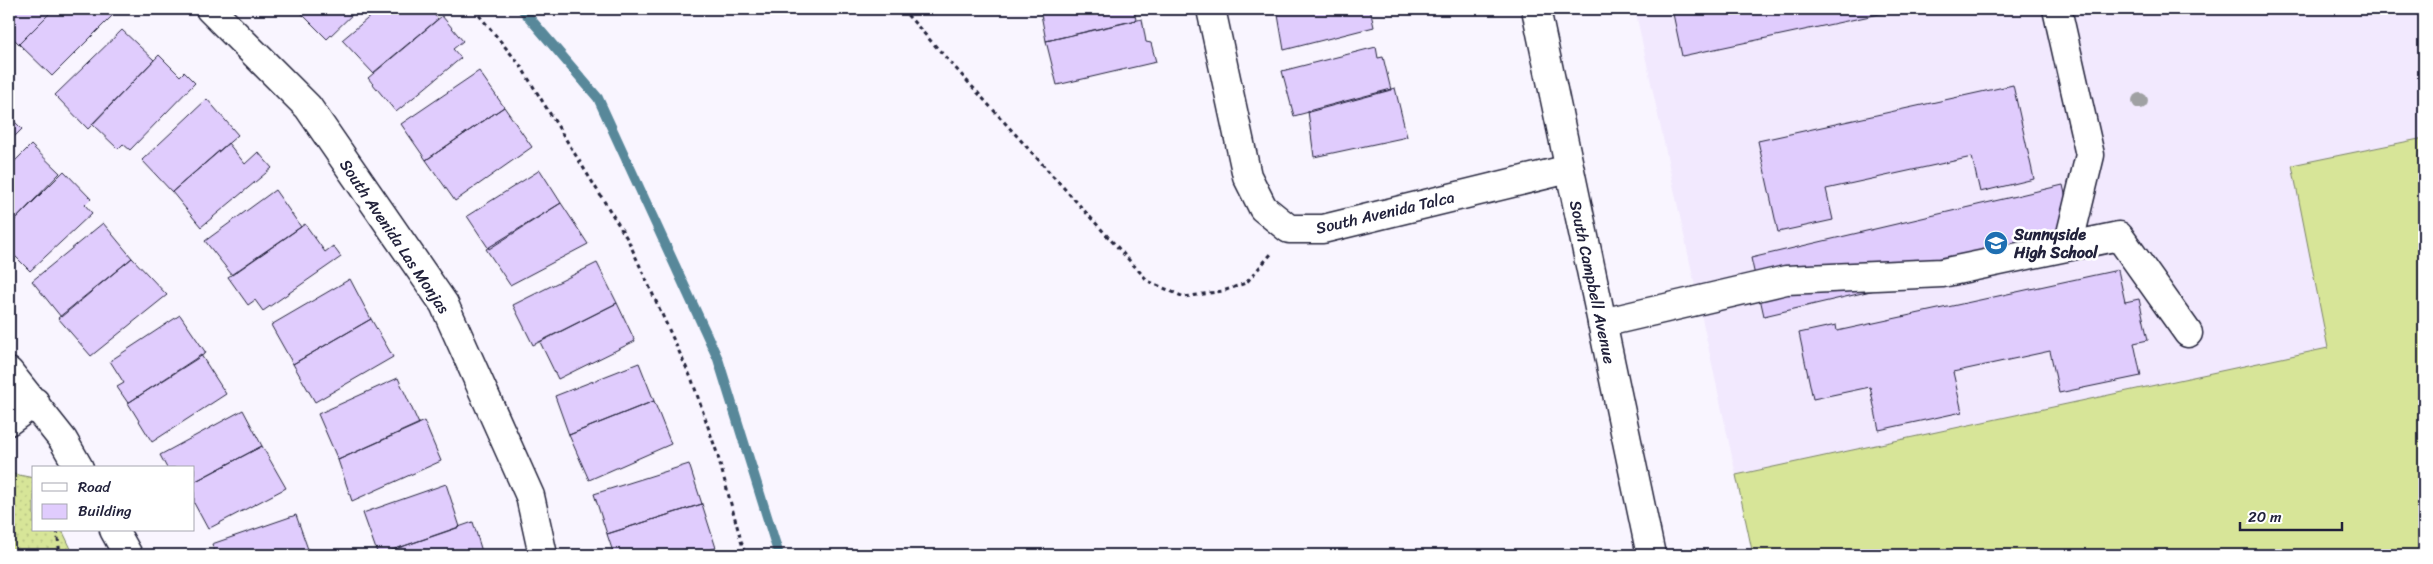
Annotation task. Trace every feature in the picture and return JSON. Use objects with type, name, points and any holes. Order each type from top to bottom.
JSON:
[{"type":"street","name":"South Avenida Las Monjas","points":[[210,9],[308,107],[444,304],[530,496],[543,555]]},
{"type":"street","points":[[1211,9],[1247,176],[1263,208],[1289,229]]},
{"type":"street","name":"South Campbell Avenue","points":[[1536,9],[1651,555]]},
{"type":"street","points":[[2057,9],[2090,155],[2068,246]]},
{"type":"street","name":"South Avenida Talca","points":[[1289,229],[1323,229],[1569,169]]},
{"type":"street","points":[[1602,323],[1786,280],[1942,273],[2119,236],[2188,333]]},
{"type":"street","points":[[9,372],[35,402],[63,440],[78,466]]},
{"type":"street","points":[[9,422],[35,402]]},
{"type":"street","points":[[115,532],[128,555]]},
{"type":"path","points":[[474,9],[520,65],[628,240],[692,380],[717,453],[745,555]]},
{"type":"path","points":[[902,9],[1148,281],[1184,297],[1223,291],[1238,286],[1246,283],[1262,267],[1289,229]]},
{"type":"path","points":[[57,532],[60,555]]},
{"type":"shaded area","name":"Sunnyside High School","points":[[1635,9],[2424,9],[2424,138],[2293,165],[2328,348],[1736,475]]},
{"type":"green space","points":[[2424,138],[2424,555],[1753,555],[1736,475],[2328,348],[2292,165]]},
{"type":"green space","points":[[9,473],[32,478],[32,532],[63,532],[74,555],[9,555]]},
{"type":"building","points":[[9,9],[54,9],[19,44],[9,34]]},
{"type":"building","points":[[54,9],[109,9],[114,14],[52,76],[19,44]]},
{"type":"building","points":[[297,9],[358,9],[327,39]]},
{"type":"building","points":[[379,9],[429,9],[438,19],[373,73],[342,40]]},
{"type":"building","points":[[1040,9],[1134,9],[1136,20],[1046,41]]},
{"type":"building","points":[[1277,9],[1370,9],[1374,27],[1284,50]]},
{"type":"building","points":[[1672,9],[1903,9],[1682,56]]},
{"type":"building","points":[[442,16],[463,41],[453,49],[461,58],[396,112],[368,78]]},
{"type":"building","points":[[1142,19],[1146,42],[1151,43],[1156,62],[1057,85],[1046,41]]},
{"type":"building","points":[[122,30],[154,60],[88,129],[55,95]]},
{"type":"building","points":[[1376,47],[1378,58],[1383,57],[1391,90],[1294,116],[1282,71]]},
{"type":"building","points":[[159,55],[180,76],[184,72],[195,83],[130,150],[123,144],[118,149],[92,124]]},
{"type":"building","points":[[479,71],[504,107],[426,160],[401,124]]},
{"type":"building","points":[[2013,85],[2034,179],[1980,192],[1972,157],[1826,189],[1833,220],[1778,232],[1758,141]]},
{"type":"building","points":[[1395,88],[1407,137],[1314,157],[1308,111]]},
{"type":"building","points":[[207,99],[238,135],[172,192],[142,160]]},
{"type":"building","points":[[504,107],[532,147],[455,201],[426,160]]},
{"type":"building","points":[[9,116],[22,129],[9,142]]},
{"type":"building","points":[[228,143],[245,164],[258,152],[272,168],[201,227],[172,192]]},
{"type":"building","points":[[31,145],[60,173],[9,226],[9,167]]},
{"type":"building","points":[[540,170],[561,203],[489,249],[467,216]]},
{"type":"building","points":[[64,171],[91,199],[85,205],[92,213],[30,271],[9,250],[9,226]]},
{"type":"building","points":[[2063,185],[2076,243],[1764,316],[1751,258]]},
{"type":"building","points":[[275,190],[301,227],[232,275],[205,241]]},
{"type":"building","points":[[561,203],[588,244],[510,285],[486,249]]},
{"type":"building","points":[[103,223],[132,258],[61,317],[32,281]]},
{"type":"building","points":[[305,224],[325,252],[333,246],[341,257],[263,311],[255,300],[248,305],[228,277]]},
{"type":"building","points":[[132,258],[167,295],[91,356],[58,318]]},
{"type":"building","points":[[597,263],[617,303],[533,345],[513,305]]},
{"type":"building","points":[[2118,270],[2125,302],[2139,299],[2148,340],[2134,343],[2141,376],[2059,393],[2050,351],[1953,372],[1962,412],[1879,430],[1870,387],[1813,399],[1799,333],[1836,325],[1837,331]]},
{"type":"building","points":[[350,279],[371,319],[293,364],[271,325]]},
{"type":"building","points":[[617,303],[635,341],[558,379],[540,342]]},
{"type":"building","points":[[180,315],[206,353],[128,403],[117,387],[124,383],[110,361]]},
{"type":"building","points":[[371,319],[393,357],[315,402],[293,364]]},
{"type":"building","points":[[201,355],[226,394],[152,442],[128,403]]},
{"type":"building","points":[[639,363],[654,401],[569,435],[555,396]]},
{"type":"building","points":[[398,378],[419,424],[338,460],[318,414]]},
{"type":"building","points":[[654,401],[671,444],[589,480],[569,435]]},
{"type":"building","points":[[243,410],[262,446],[195,481],[195,466],[166,466],[160,455]]},
{"type":"building","points":[[424,421],[441,461],[352,501],[338,460]]},
{"type":"building","points":[[262,446],[286,488],[208,529],[195,505],[195,481]]},
{"type":"building","points":[[689,464],[702,504],[607,534],[594,494]]},
{"type":"building","points":[[446,484],[460,527],[378,555],[363,513]]},
{"type":"building","points":[[702,504],[716,548],[692,555],[614,555],[607,534]]},
{"type":"building","points":[[296,515],[310,555],[216,555],[212,544]]},
{"type":"building","points":[[473,522],[483,555],[378,555]]},
{"type":"waterway","points":[[522,9],[598,98],[718,359],[779,555]]},
{"type":"place","name":"Sunnyside High School","points":[[1996,243]]}]
